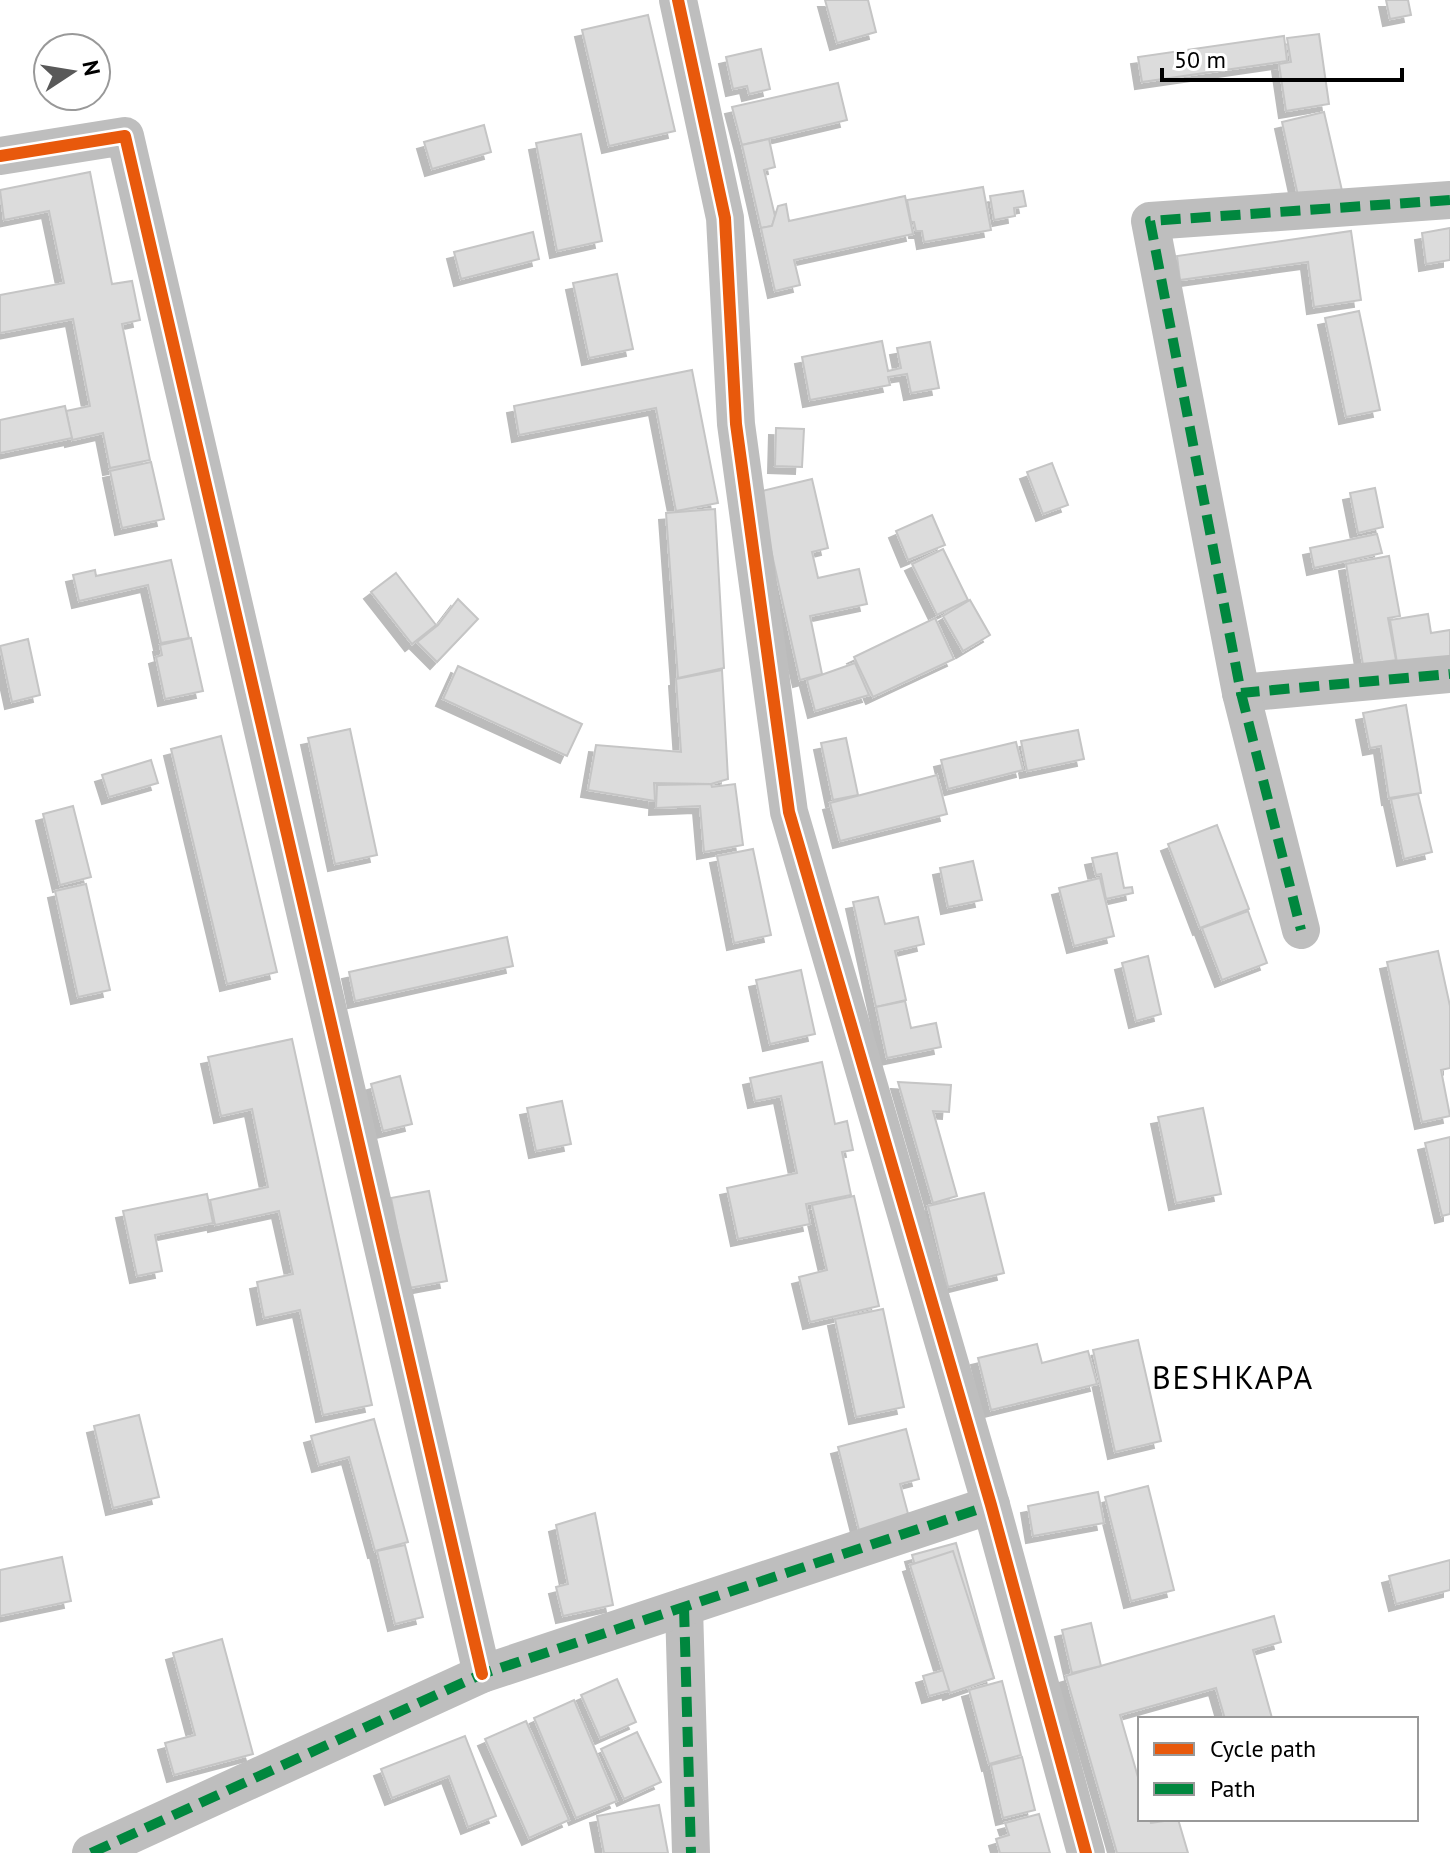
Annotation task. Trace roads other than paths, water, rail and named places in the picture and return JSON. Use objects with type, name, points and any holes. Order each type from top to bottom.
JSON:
[{"type":"street","points":[[678,0],[725,218],[736,424],[789,812],[991,1505],[1086,1853]]},
{"type":"street","points":[[0,156],[125,136],[482,1674]]},
{"type":"street","points":[[1301,930],[1241,693],[1150,221],[1450,200]]},
{"type":"street","points":[[1241,693],[1450,674]]},
{"type":"street","points":[[91,1853],[482,1674],[991,1505]]},
{"type":"street","points":[[684,1607],[691,1853]]},
{"type":"district","name":"BESHKAPA","points":[[1233,1378]]}]
